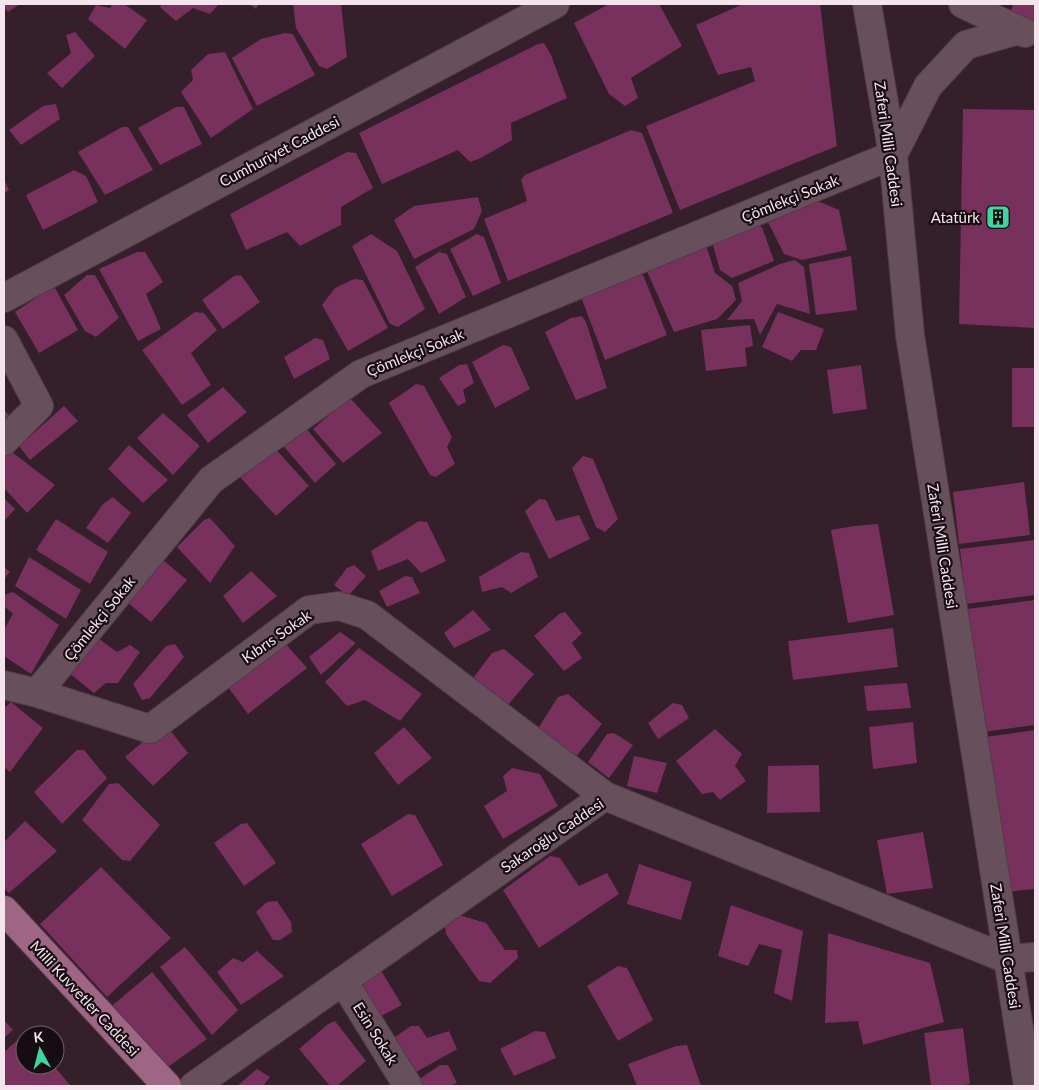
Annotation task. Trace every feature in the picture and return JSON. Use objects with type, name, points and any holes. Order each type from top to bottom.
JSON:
[{"type":"main road","name":"Milli Kuvvetler Caddesi","points":[[4,910],[167,1086]]},
{"type":"street","name":"Cumhuriyet Caddesi","points":[[4,298],[555,4]]},
{"type":"street","name":"Zaferi Milli Caddesi","points":[[867,4],[893,155],[910,335],[1028,1086]]},
{"type":"street","points":[[963,4],[1027,34]]},
{"type":"street","points":[[893,155],[928,86],[966,45],[1027,34]]},
{"type":"street","name":"Çömlekçi Sokak","points":[[38,693],[211,480],[361,374],[893,155]]},
{"type":"street","points":[[4,340],[39,406],[4,441]]},
{"type":"street","name":"Kıbrıs Sokak","points":[[4,685],[38,693],[150,730],[309,610],[339,606],[366,615],[605,796]]},
{"type":"street","name":"Sakaroğlu Caddesi","points":[[194,1086],[605,796],[1008,959],[1035,958]]},
{"type":"street","name":"Esin Sokak","points":[[343,981],[408,1086]]},
{"type":"building","points":[[4,4],[20,4],[8,12]]},
{"type":"building","points":[[113,4],[124,4],[147,20],[125,49],[88,19],[96,5],[110,8]]},
{"type":"building","points":[[162,4],[219,4],[210,14],[193,8],[176,21],[160,7]]},
{"type":"building","points":[[249,4],[259,4],[256,9]]},
{"type":"building","points":[[293,4],[341,4],[347,57],[327,69],[319,66],[296,28]]},
{"type":"building","points":[[609,4],[659,4],[682,46],[631,78],[638,98],[625,106],[609,94],[574,23]]},
{"type":"building","points":[[743,4],[820,4],[837,146],[680,210],[646,126],[755,81],[751,67],[718,75],[696,25]]},
{"type":"building","points":[[1013,4],[1035,4],[1035,28],[1008,22]]},
{"type":"building","points":[[75,32],[95,56],[62,88],[47,73],[71,53],[66,35]]},
{"type":"building","points":[[285,33],[293,34],[315,75],[257,106],[232,58],[261,39]]},
{"type":"building","points":[[544,43],[551,55],[567,98],[511,123],[512,140],[481,158],[470,162],[458,150],[382,184],[359,133],[538,44]]},
{"type":"building","points":[[225,52],[253,109],[211,138],[181,92],[193,80],[191,70],[208,54]]},
{"type":"building","points":[[56,104],[60,119],[21,145],[9,130],[43,106]]},
{"type":"building","points":[[176,107],[184,107],[202,144],[160,165],[138,128]]},
{"type":"building","name":"Atatürk","points":[[963,109],[1035,110],[1035,328],[959,324]]},
{"type":"building","points":[[122,127],[128,127],[153,170],[105,195],[78,152]]},
{"type":"building","points":[[631,130],[642,133],[673,213],[508,281],[484,219],[527,201],[521,180],[525,175]]},
{"type":"building","points":[[347,152],[356,153],[373,188],[341,207],[341,225],[300,246],[287,232],[246,250],[230,214]]},
{"type":"building","points":[[74,170],[86,176],[98,202],[43,230],[26,195]]},
{"type":"building","points":[[4,179],[9,190],[4,193]]},
{"type":"building","points":[[478,197],[482,211],[474,229],[414,259],[394,220],[414,206]]},
{"type":"building","points":[[813,199],[839,210],[847,250],[802,260],[784,254],[768,222]]},
{"type":"building","points":[[751,224],[762,227],[774,261],[732,278],[720,270],[712,242]]},
{"type":"building","points":[[371,234],[397,251],[425,309],[398,327],[390,324],[352,246]]},
{"type":"building","points":[[477,234],[484,237],[501,283],[473,296],[450,249]]},
{"type":"building","points":[[706,245],[715,273],[732,286],[736,300],[717,319],[674,332],[646,269]]},
{"type":"building","points":[[137,252],[145,252],[163,282],[146,294],[161,329],[138,341],[99,269]]},
{"type":"building","points":[[439,252],[447,254],[466,297],[439,314],[415,267]]},
{"type":"building","points":[[851,256],[857,310],[816,315],[809,264]]},
{"type":"building","points":[[795,260],[804,267],[810,314],[777,304],[760,335],[754,319],[727,320],[742,301],[738,283],[780,264]]},
{"type":"building","points":[[640,271],[667,335],[605,360],[581,297]]},
{"type":"building","points":[[87,275],[95,275],[119,318],[96,337],[85,331],[64,295]]},
{"type":"building","points":[[241,275],[260,302],[223,329],[202,300],[234,276]]},
{"type":"building","points":[[354,279],[363,280],[388,328],[348,351],[322,305],[335,288]]},
{"type":"building","points":[[55,288],[78,330],[39,353],[15,312],[49,289]]},
{"type":"building","points":[[195,312],[204,313],[217,330],[191,353],[211,385],[182,405],[142,350]]},
{"type":"building","points":[[778,312],[824,329],[816,350],[801,350],[792,361],[762,347]]},
{"type":"building","points":[[582,316],[586,322],[607,388],[576,400],[545,332],[571,318]]},
{"type":"building","points":[[750,325],[753,346],[745,348],[747,366],[706,371],[701,330]]},
{"type":"building","points":[[315,338],[323,340],[330,359],[294,379],[284,357]]},
{"type":"building","points":[[503,345],[511,347],[530,389],[495,408],[472,362]]},
{"type":"building","points":[[467,364],[474,383],[463,390],[466,402],[458,406],[439,378],[459,365]]},
{"type":"building","points":[[861,365],[867,409],[833,414],[827,370]]},
{"type":"building","points":[[1012,368],[1035,368],[1035,427],[1012,427]]},
{"type":"building","points":[[416,384],[424,386],[452,437],[447,447],[455,464],[436,477],[430,475],[389,403]]},
{"type":"building","points":[[223,387],[247,412],[208,443],[187,415]]},
{"type":"building","points":[[349,397],[382,433],[343,463],[313,429]]},
{"type":"building","points":[[64,406],[78,421],[30,460],[19,446]]},
{"type":"building","points":[[4,410],[13,419],[4,429]]},
{"type":"building","points":[[163,413],[200,446],[173,475],[137,438]]},
{"type":"building","points":[[304,426],[336,464],[315,483],[280,442]]},
{"type":"building","points":[[129,445],[168,480],[143,503],[108,469]]},
{"type":"building","points":[[273,446],[309,486],[276,516],[239,476]]},
{"type":"building","points":[[8,449],[55,485],[27,513],[4,488],[4,453]]},
{"type":"building","points":[[583,456],[593,459],[618,519],[605,532],[596,527],[572,468]]},
{"type":"building","points":[[1024,482],[1030,535],[959,544],[953,492]]},
{"type":"building","points":[[113,497],[131,513],[108,543],[86,528],[103,504]]},
{"type":"building","points":[[4,498],[15,509],[4,521]]},
{"type":"building","points":[[539,499],[546,500],[556,521],[579,515],[590,539],[549,559],[525,511]]},
{"type":"building","points":[[210,518],[235,546],[210,583],[177,547],[204,520]]},
{"type":"building","points":[[56,519],[108,552],[90,584],[36,550]]},
{"type":"building","points":[[419,521],[427,522],[446,561],[421,573],[408,559],[378,571],[371,551]]},
{"type":"building","points":[[878,524],[894,615],[848,623],[831,530]]},
{"type":"building","points":[[1035,540],[1035,595],[966,604],[960,549]]},
{"type":"building","points":[[521,552],[529,553],[538,577],[511,593],[502,587],[482,592],[479,577]]},
{"type":"building","points":[[29,557],[81,590],[66,619],[15,586]]},
{"type":"building","points":[[163,560],[187,580],[151,622],[127,602]]},
{"type":"building","points":[[354,565],[366,576],[348,596],[334,585],[347,568]]},
{"type":"building","points":[[4,567],[10,572],[4,579]]},
{"type":"building","points":[[251,571],[277,596],[243,623],[223,596]]},
{"type":"building","points":[[405,576],[412,577],[420,593],[387,607],[379,591]]},
{"type":"building","points":[[13,592],[59,625],[31,674],[4,656],[4,629],[13,614],[4,606],[4,595]]},
{"type":"building","points":[[1035,600],[1035,725],[983,732],[967,609]]},
{"type":"building","points":[[473,610],[491,630],[454,648],[444,633]]},
{"type":"building","points":[[565,612],[582,633],[572,643],[582,658],[564,671],[534,636],[559,614]]},
{"type":"building","points":[[893,628],[898,667],[793,680],[788,641]]},
{"type":"building","points":[[340,632],[356,643],[321,675],[309,657]]},
{"type":"building","points":[[277,634],[307,668],[248,714],[222,679]]},
{"type":"building","points":[[99,639],[117,652],[130,645],[140,652],[118,683],[106,683],[94,693],[69,673],[85,650]]},
{"type":"building","points":[[175,644],[184,657],[150,698],[142,700],[133,684],[166,646]]},
{"type":"building","points":[[359,648],[422,694],[400,721],[365,700],[347,706],[325,682]]},
{"type":"building","points":[[504,649],[534,674],[502,712],[468,685],[492,653]]},
{"type":"building","points":[[907,683],[911,708],[867,711],[864,686]]},
{"type":"building","points":[[568,694],[602,724],[575,758],[537,730],[558,697]]},
{"type":"building","points":[[11,702],[43,728],[10,772],[4,767],[4,708]]},
{"type":"building","points":[[673,703],[682,705],[689,718],[658,739],[648,723]]},
{"type":"building","points":[[913,722],[917,763],[873,769],[869,727]]},
{"type":"building","points":[[166,725],[188,753],[153,786],[125,757],[160,727]]},
{"type":"building","points":[[404,727],[432,758],[398,785],[374,753]]},
{"type":"building","points":[[715,729],[742,754],[735,766],[746,781],[720,800],[713,792],[702,794],[676,761]]},
{"type":"building","points":[[1035,730],[1035,889],[1004,892],[985,737]]},
{"type":"building","points":[[614,733],[633,745],[609,778],[588,762],[607,734]]},
{"type":"building","points":[[77,750],[84,750],[107,778],[62,824],[34,792]]},
{"type":"building","points":[[634,756],[667,763],[657,793],[627,786]]},
{"type":"building","points":[[819,765],[820,812],[767,813],[768,766]]},
{"type":"building","points":[[512,768],[540,774],[558,806],[503,839],[484,806],[507,791],[503,776]]},
{"type":"building","points":[[118,783],[160,825],[130,861],[122,860],[82,820],[109,784]]},
{"type":"building","points":[[408,814],[415,815],[443,865],[392,896],[361,844]]},
{"type":"building","points":[[25,821],[57,851],[9,893],[4,888],[4,842]]},
{"type":"building","points":[[247,823],[276,863],[244,886],[214,843],[241,824]]},
{"type":"building","points":[[923,832],[933,888],[887,894],[877,840]]},
{"type":"building","points":[[550,856],[560,858],[579,886],[607,873],[619,894],[539,948],[503,890]]},
{"type":"building","points":[[639,864],[692,882],[681,920],[627,904]]},
{"type":"building","points":[[101,867],[171,938],[107,997],[40,924]]},
{"type":"building","points":[[277,901],[291,922],[292,932],[280,940],[273,940],[256,912],[267,902]]},
{"type":"building","points":[[731,905],[803,931],[792,1001],[774,993],[782,950],[759,944],[748,966],[718,956]]},
{"type":"building","points":[[459,915],[486,923],[505,950],[517,950],[518,958],[490,983],[479,981],[446,934],[445,926]]},
{"type":"building","points":[[828,933],[930,963],[944,1022],[863,1045],[858,1021],[825,1023]]},
{"type":"building","points":[[185,947],[238,1010],[212,1035],[160,967]]},
{"type":"building","points":[[257,951],[284,976],[241,1005],[217,972],[233,958],[243,962]]},
{"type":"building","points":[[618,966],[627,968],[653,1020],[618,1041],[587,986]]},
{"type":"building","points":[[380,969],[402,1005],[372,1021],[351,983]]},
{"type":"building","points":[[152,972],[207,1039],[158,1074],[108,1009]]},
{"type":"building","points":[[4,1020],[13,1030],[4,1038]]},
{"type":"building","points":[[335,1021],[366,1061],[337,1086],[330,1086],[299,1049],[328,1024]]},
{"type":"building","points":[[411,1026],[419,1026],[427,1038],[449,1031],[457,1049],[411,1075],[392,1039]]},
{"type":"building","points":[[963,1028],[970,1084],[931,1086],[924,1033]]},
{"type":"building","points":[[535,1031],[545,1032],[556,1058],[514,1076],[500,1049]]},
{"type":"building","points":[[15,1042],[15,1075],[62,1075],[70,1085],[4,1086],[4,1052]]},
{"type":"building","points":[[687,1045],[701,1086],[637,1086],[628,1064],[676,1046]]},
{"type":"building","points":[[440,1065],[448,1065],[457,1083],[450,1086],[421,1086],[418,1080]]},
{"type":"building","points":[[257,1069],[270,1077],[263,1086],[237,1086]]},
{"type":"place","name":"Atatürk","points":[[998,217]]}]
